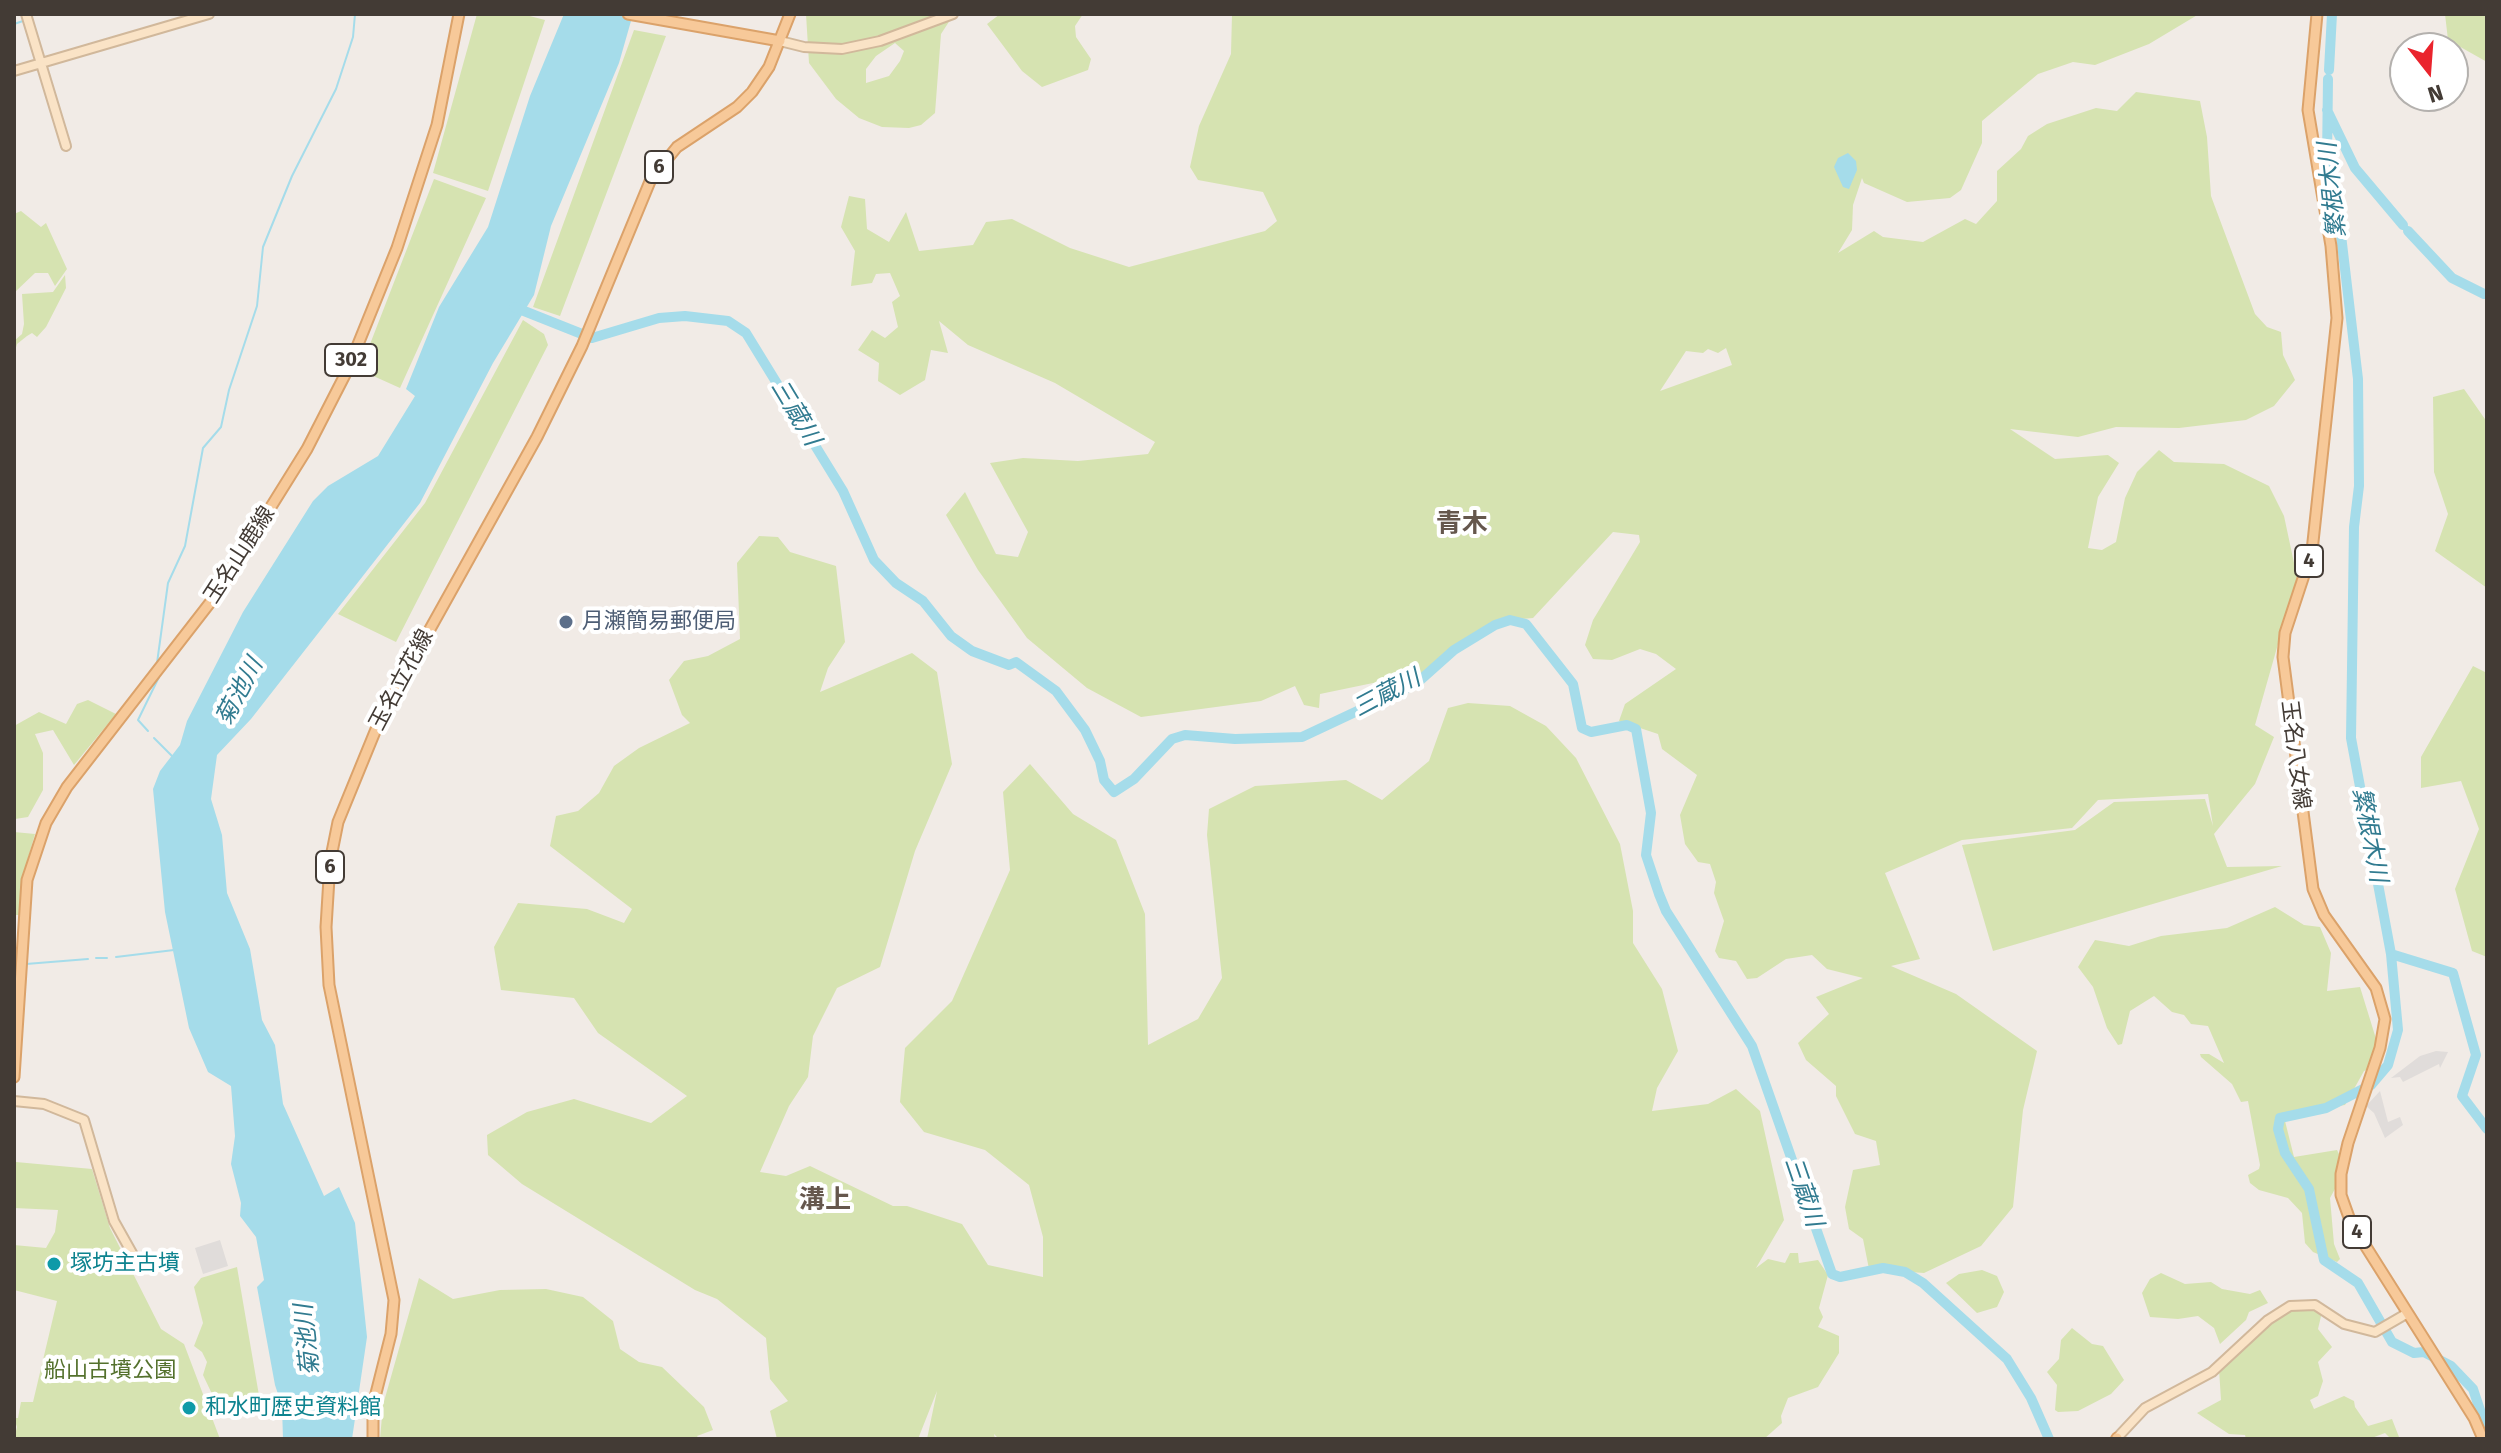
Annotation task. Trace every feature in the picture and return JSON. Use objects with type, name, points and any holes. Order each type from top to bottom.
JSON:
[{"type":"main road","name":"玉名山鹿線","points":[[14,1077],[23,910],[35,852],[67,787],[216,595],[307,449],[348,369],[397,248],[437,125],[459,14]]},
{"type":"main road","points":[[628,14],[780,41]]},
{"type":"main road","name":"玉名立花線","points":[[373,1439],[373,1405],[391,1334],[394,1300],[329,985],[326,927],[330,862],[352,782],[381,717],[537,437],[588,333],[651,179],[677,147],[737,107],[752,92],[769,67],[790,14]]},
{"type":"main road","name":"玉名八女線","points":[[2317,14],[2308,110],[2331,246],[2337,318],[2312,551],[2285,633],[2283,657],[2313,889],[2324,915],[2376,988],[2382,1003],[2383,1034],[2341,1174],[2341,1195],[2351,1223],[2474,1418],[2483,1439]]},
{"type":"street","points":[[26,14],[66,146]]},
{"type":"street","points":[[14,71],[209,14]]},
{"type":"street","points":[[780,41],[826,50],[859,47],[953,14]]},
{"type":"street","points":[[14,1101],[44,1104],[84,1120],[114,1221],[137,1262]]},
{"type":"street","points":[[2117,1439],[2145,1408],[2203,1378],[2268,1320],[2290,1306],[2303,1303],[2315,1305],[2344,1324],[2363,1331],[2385,1329],[2406,1314]]},
{"type":"green space","points":[[477,14],[522,14],[545,20],[488,191],[433,173]]},
{"type":"green space","points":[[806,14],[954,14],[941,34],[935,113],[921,125],[882,127],[859,118],[836,99],[809,63]],"holes":[[[895,43],[904,51],[889,76],[866,83],[866,69],[876,56]]]},
{"type":"green space","points":[[1000,14],[1083,14],[1075,26],[1076,37],[1091,59],[1088,70],[1042,87],[1022,71],[987,24]]},
{"type":"green space","points":[[1232,14],[2199,14],[2149,44],[2095,65],[2073,62],[2038,74],[1982,121],[1982,143],[1961,190],[1950,198],[1907,202],[1864,183],[1862,178],[1853,205],[1852,230],[1838,253],[1874,231],[1883,237],[1923,242],[1965,219],[1976,224],[1997,201],[1997,171],[2021,149],[2028,136],[2047,124],[2096,108],[2117,111],[2136,92],[2200,101],[2207,137],[2211,196],[2255,314],[2267,327],[2281,332],[2283,355],[2295,380],[2274,406],[2246,420],[2179,428],[2116,427],[2078,437],[2010,429],[2055,459],[2108,455],[2119,463],[2098,497],[2088,548],[2102,550],[2116,542],[2125,498],[2137,472],[2159,450],[2174,462],[2224,464],[2269,486],[2284,516],[2297,577],[2255,725],[2274,737],[2255,784],[2214,834],[2227,867],[2282,866],[1993,951],[1962,845],[2075,830],[2114,802],[2205,799],[2213,826],[2208,794],[2098,800],[2072,828],[1962,840],[1885,873],[1920,959],[1891,966],[1956,994],[2037,1051],[2023,1110],[2013,1207],[1981,1246],[1924,1273],[1869,1269],[1863,1239],[1849,1229],[1845,1207],[1853,1170],[1880,1165],[1876,1141],[1855,1134],[1836,1096],[1836,1086],[1806,1060],[1798,1043],[1829,1014],[1816,997],[1863,978],[1827,969],[1812,955],[1786,959],[1757,978],[1747,979],[1736,961],[1719,958],[1715,951],[1724,921],[1714,893],[1716,882],[1710,864],[1698,862],[1685,844],[1680,815],[1697,775],[1662,749],[1658,734],[1619,721],[1625,704],[1676,669],[1656,654],[1640,649],[1612,660],[1593,659],[1585,645],[1593,620],[1640,542],[1639,535],[1613,532],[1533,618],[1510,620],[1473,635],[1430,669],[1391,690],[1373,683],[1320,694],[1319,708],[1304,705],[1295,686],[1261,701],[1141,717],[1087,688],[1027,638],[978,570],[946,515],[965,492],[996,554],[1018,557],[1028,532],[990,463],[1023,458],[1078,461],[1148,454],[1155,442],[1055,383],[968,345],[939,321],[948,353],[931,350],[925,380],[900,395],[878,381],[879,363],[858,350],[872,330],[885,338],[898,327],[892,302],[900,296],[890,273],[876,274],[872,283],[851,286],[855,251],[841,227],[849,196],[865,199],[867,229],[889,242],[906,212],[919,251],[973,245],[986,222],[1012,219],[1070,248],[1129,267],[1265,231],[1277,221],[1263,192],[1198,180],[1190,167],[1199,126],[1231,54]],"holes":[[[1726,348],[1732,365],[1660,391],[1686,351],[1703,353],[1708,349],[1718,353]]]},
{"type":"green space","points":[[2445,14],[2487,14],[2487,62],[2469,52],[2469,32],[2447,32]]},
{"type":"green space","points":[[634,30],[666,36],[560,316],[533,307]]},
{"type":"green space","points":[[434,179],[486,198],[400,388],[360,370]]},
{"type":"green space","points":[[21,211],[41,227],[46,223],[67,269],[55,286],[48,273],[35,273],[14,293],[14,214]]},
{"type":"green space","points":[[65,275],[66,288],[46,327],[37,337],[32,333],[17,344],[14,354],[14,341],[22,334],[24,324],[22,294],[53,292]]},
{"type":"green space","points":[[523,320],[544,334],[548,345],[396,642],[338,614],[425,503]]},
{"type":"green space","points":[[2464,389],[2487,422],[2487,588],[2435,551],[2448,514],[2434,472],[2433,397]]},
{"type":"green space","points":[[759,536],[778,537],[790,552],[836,566],[845,642],[828,668],[820,692],[912,653],[937,672],[952,764],[915,851],[880,967],[837,988],[813,1036],[808,1077],[789,1106],[760,1172],[786,1176],[810,1166],[893,1206],[907,1206],[962,1224],[988,1265],[1043,1277],[1043,1237],[1029,1185],[985,1150],[924,1132],[900,1102],[905,1048],[952,1001],[1010,870],[1003,792],[1030,764],[1073,814],[1116,840],[1145,914],[1148,1045],[1198,1019],[1222,978],[1207,835],[1209,809],[1255,786],[1346,780],[1382,800],[1429,761],[1448,708],[1468,703],[1510,706],[1546,726],[1576,758],[1620,844],[1633,911],[1633,943],[1662,989],[1678,1051],[1657,1088],[1652,1111],[1708,1104],[1736,1089],[1760,1111],[1784,1220],[1756,1268],[1768,1259],[1785,1263],[1790,1253],[1798,1253],[1799,1263],[1818,1260],[1828,1275],[1819,1308],[1823,1317],[1818,1327],[1839,1336],[1839,1353],[1818,1387],[1788,1398],[1781,1416],[1782,1423],[1764,1439],[999,1439],[994,1434],[995,1439],[927,1439],[937,1391],[918,1439],[777,1439],[770,1411],[788,1401],[770,1379],[766,1338],[717,1299],[695,1290],[522,1184],[488,1155],[487,1135],[527,1112],[574,1099],[651,1123],[687,1096],[598,1033],[574,998],[501,990],[494,947],[518,903],[587,909],[624,923],[632,909],[550,846],[556,816],[578,811],[599,793],[614,766],[639,748],[690,723],[682,715],[669,680],[684,661],[708,656],[740,639],[737,563]]},
{"type":"green space","points":[[2473,666],[2487,673],[2487,957],[2472,951],[2455,889],[2479,829],[2461,781],[2421,788],[2421,757]]},
{"type":"green space","points":[[88,700],[116,714],[74,765],[53,730],[35,734],[43,753],[43,790],[28,817],[15,819],[14,726],[39,712],[66,724],[77,704]]},
{"type":"green space","points":[[14,832],[35,834],[24,872],[19,915],[14,915]]},
{"type":"green space","points":[[2275,907],[2304,925],[2320,927],[2331,953],[2327,991],[2360,987],[2377,1042],[2375,1067],[2364,1071],[2345,1105],[2283,1113],[2294,1157],[2337,1150],[2339,1154],[2336,1187],[2330,1198],[2334,1244],[2340,1259],[2337,1262],[2313,1252],[2305,1243],[2302,1213],[2288,1198],[2259,1190],[2250,1183],[2248,1175],[2259,1169],[2260,1165],[2248,1101],[2241,1102],[2232,1084],[2201,1057],[2200,1054],[2209,1054],[2224,1063],[2208,1026],[2191,1024],[2184,1015],[2172,1012],[2154,996],[2130,1011],[2122,1044],[2118,1045],[2107,1028],[2093,987],[2078,967],[2095,940],[2129,946],[2161,936],[2227,928]]},
{"type":"green space","name":"船山古墳公園","points":[[16,1162],[92,1169],[110,1228],[161,1329],[184,1344],[220,1439],[14,1439],[17,1427],[14,1418],[18,1418],[21,1402],[33,1402],[57,1301],[14,1290],[14,1245],[46,1248],[55,1232],[58,1210],[14,1208]]},
{"type":"green space","points":[[237,1267],[262,1413],[223,1417],[203,1375],[207,1362],[202,1352],[194,1346],[203,1323],[194,1287],[201,1278]]},
{"type":"green space","points":[[1982,1270],[1997,1276],[2004,1292],[1997,1307],[1977,1313],[1946,1283],[1959,1274]]},
{"type":"green space","points":[[2161,1273],[2185,1284],[2211,1282],[2222,1289],[2250,1294],[2260,1290],[2268,1303],[2249,1312],[2246,1320],[2220,1344],[2214,1328],[2198,1316],[2178,1319],[2150,1317],[2142,1293],[2150,1279]]},
{"type":"green space","points":[[419,1278],[453,1299],[500,1290],[546,1289],[583,1297],[613,1321],[620,1349],[639,1362],[662,1367],[704,1407],[713,1430],[697,1436],[699,1439],[380,1439],[383,1405]]},
{"type":"green space","points":[[2308,1307],[2322,1312],[2318,1329],[2332,1347],[2318,1362],[2323,1381],[2318,1396],[2310,1400],[2314,1409],[2344,1396],[2354,1401],[2368,1426],[2392,1419],[2399,1437],[2391,1439],[2385,1433],[2369,1439],[2246,1439],[2245,1435],[2229,1434],[2197,1413],[2221,1400],[2219,1369],[2281,1313]]},
{"type":"green space","points":[[2072,1328],[2092,1344],[2103,1346],[2124,1380],[2111,1394],[2078,1411],[2058,1412],[2055,1410],[2057,1385],[2047,1372],[2059,1359],[2061,1340]]},
{"type":"shaded area","points":[[2436,1051],[2448,1052],[2440,1068],[2439,1064],[2403,1082],[2400,1077],[2391,1078],[2420,1056]]},
{"type":"shaded area","points":[[2380,1091],[2388,1122],[2400,1117],[2403,1125],[2385,1138],[2374,1113],[2366,1106]]},
{"type":"shaded area","points":[[220,1240],[228,1266],[203,1274],[195,1248]]},
{"type":"water","name":"菊池川","points":[[564,14],[633,14],[619,63],[551,226],[534,295],[493,363],[420,503],[251,719],[217,755],[211,799],[222,835],[227,893],[250,949],[262,1020],[275,1045],[283,1104],[324,1196],[339,1187],[355,1223],[367,1337],[352,1439],[283,1439],[282,1406],[275,1385],[257,1287],[264,1280],[256,1237],[240,1216],[241,1203],[231,1164],[235,1136],[231,1086],[208,1072],[189,1028],[165,912],[153,789],[160,771],[180,745],[187,721],[243,612],[313,501],[328,486],[378,456],[415,396],[406,389],[439,307],[488,227],[530,96]]},
{"type":"water","points":[[1848,153],[1856,161],[1857,170],[1849,189],[1843,187],[1834,167],[1838,158]]},
{"type":"waterway","points":[[157,663],[168,583],[185,546],[203,448],[221,427],[229,390],[257,306],[263,247],[292,176],[336,89],[353,37],[355,14]]},
{"type":"waterway","name":"繁根木川","points":[[2329,70],[2332,14]]},
{"type":"waterway","points":[[14,24],[23,21]]},
{"type":"waterway","name":"繁根木川","points":[[2328,79],[2327,160],[2341,235],[2358,379],[2359,486],[2354,527],[2351,738],[2391,954],[2398,1030],[2388,1065],[2371,1085],[2326,1108],[2280,1118],[2278,1129],[2285,1153],[2309,1189],[2324,1260],[2358,1283],[2392,1342],[2414,1353],[2424,1352],[2451,1366],[2473,1389],[2487,1431]]},
{"type":"waterway","points":[[2327,110],[2355,168],[2403,225]]},
{"type":"waterway","points":[[2408,231],[2452,278],[2484,294]]},
{"type":"waterway","name":"三蔵川","points":[[514,307],[592,338],[659,318],[685,316],[728,321],[746,333],[843,491],[874,560],[896,583],[923,601],[951,636],[972,651],[1009,665],[1016,662],[1056,691],[1085,730],[1100,761],[1104,780],[1114,792],[1134,779],[1172,739],[1185,735],[1235,739],[1302,737],[1417,683],[1454,650],[1495,625],[1510,620],[1526,624],[1573,684],[1582,728],[1591,732],[1627,725],[1636,729],[1651,813],[1646,855],[1659,894],[1666,911],[1752,1046],[1832,1274],[1840,1277],[1883,1268],[1905,1272],[1923,1283],[2007,1359],[2031,1398],[2049,1439]]},
{"type":"waterway","points":[[148,731],[138,720],[159,677]]},
{"type":"waterway","points":[[154,738],[172,756]]},
{"type":"waterway","points":[[116,957],[174,950]]},
{"type":"waterway","points":[[2391,954],[2453,973],[2476,1055],[2462,1096],[2487,1129]]},
{"type":"waterway","points":[[96,958],[107,958]]},
{"type":"waterway","points":[[26,964],[88,959]]},
{"type":"place","name":"月瀬簡易郵便局","points":[[566,622]]},
{"type":"place","name":"塚坊主古墳","points":[[54,1264]]},
{"type":"place","name":"和水町歴史資料館","points":[[189,1408]]},
{"type":"district","name":"青木","points":[[1462,525]]},
{"type":"district","name":"溝上","points":[[825,1201]]}]
